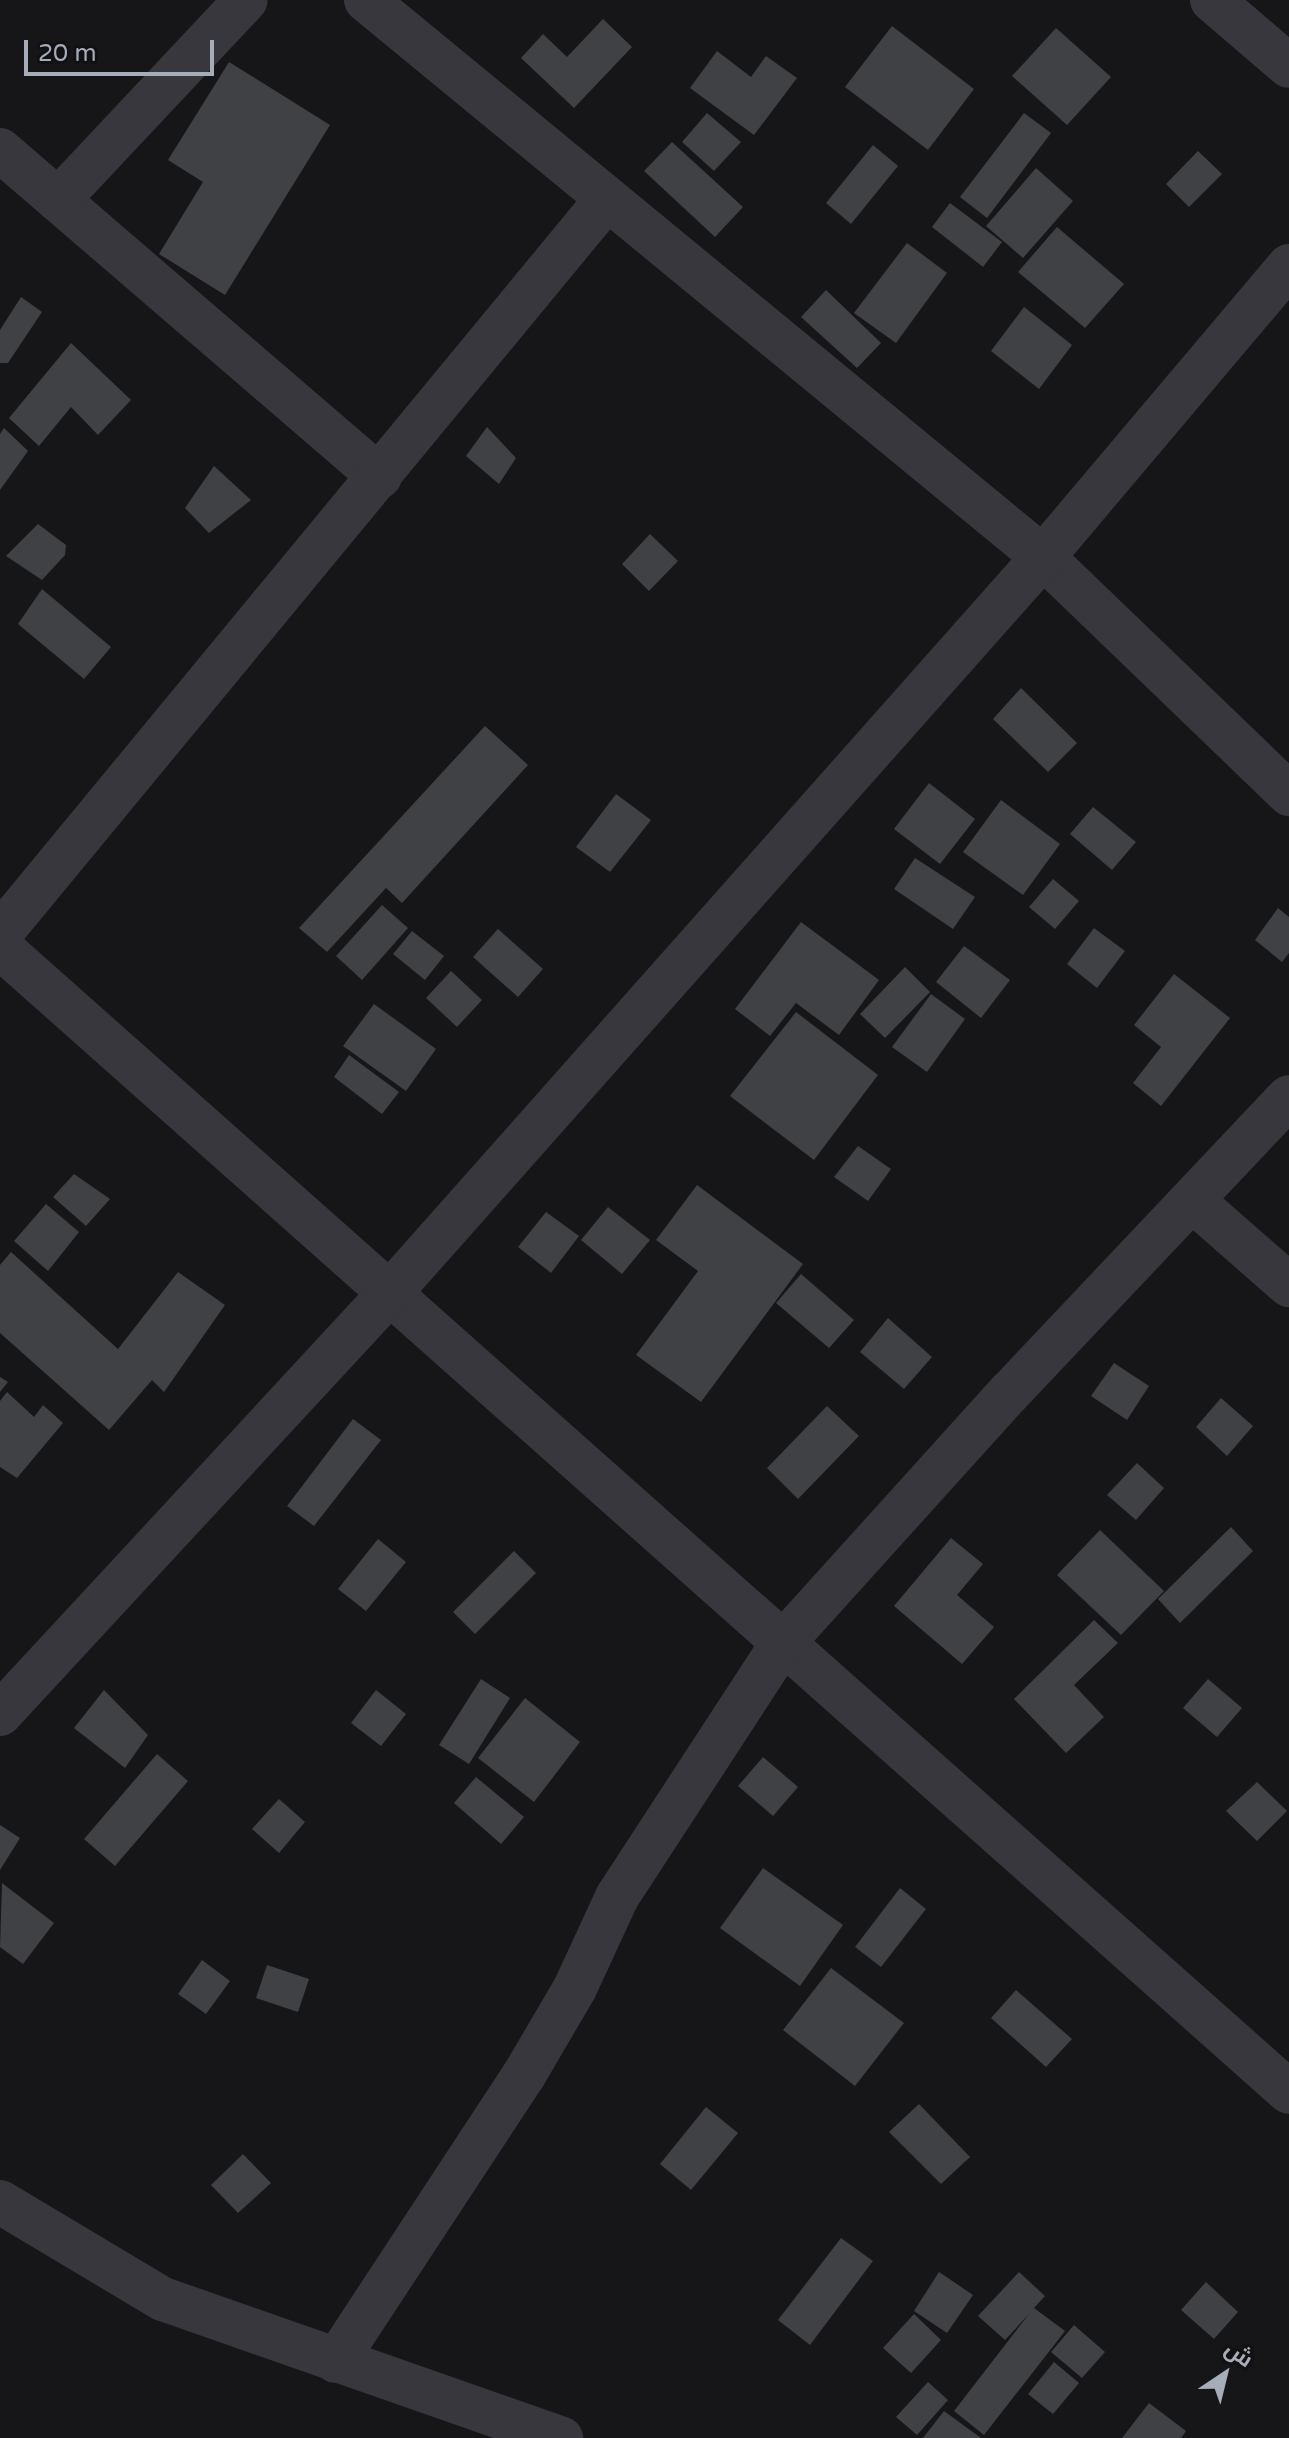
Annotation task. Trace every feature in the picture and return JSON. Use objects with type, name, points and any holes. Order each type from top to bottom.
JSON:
[{"type":"street","points":[[58,200],[246,0]]},
{"type":"street","points":[[366,0],[605,201],[1043,557],[1289,794]]},
{"type":"street","points":[[1212,0],[1289,66]]},
{"type":"street","points":[[0,150],[380,477]]},
{"type":"street","points":[[0,934],[605,201]]},
{"type":"street","points":[[0,1714],[388,1295],[1043,557],[1289,266]]},
{"type":"street","points":[[0,947],[781,1645],[1289,2092]]},
{"type":"street","points":[[336,2361],[524,2075],[575,1988],[617,1897],[781,1645],[1009,1393],[1289,1097]]},
{"type":"street","points":[[1193,1201],[1289,1285]]},
{"type":"street","points":[[0,2202],[163,2299],[561,2438]]},
{"type":"building","points":[[603,19],[632,47],[574,108],[521,58],[543,34],[567,57]]},
{"type":"building","points":[[892,26],[974,89],[928,150],[845,87]]},
{"type":"building","points":[[1056,28],[1111,77],[1067,125],[1012,76]]},
{"type":"building","points":[[717,51],[751,77],[766,56],[797,78],[754,135],[690,88]]},
{"type":"building","points":[[229,62],[330,125],[225,295],[159,254],[203,182],[168,160]]},
{"type":"building","points":[[707,113],[741,142],[714,171],[682,142]]},
{"type":"building","points":[[1024,113],[1051,133],[987,218],[960,197]]},
{"type":"building","points":[[672,142],[743,207],[715,237],[644,171]]},
{"type":"building","points":[[873,145],[898,166],[851,224],[826,203]]},
{"type":"building","points":[[1198,151],[1222,174],[1189,207],[1166,184]]},
{"type":"building","points":[[1036,168],[1073,201],[1023,258],[986,226]]},
{"type":"building","points":[[950,203],[1002,242],[983,267],[932,227]]},
{"type":"building","points":[[1057,227],[1124,284],[1085,328],[1018,272]]},
{"type":"building","points":[[907,243],[947,273],[896,343],[854,313]]},
{"type":"building","points":[[826,290],[881,343],[857,368],[801,317]]},
{"type":"building","points":[[21,297],[42,312],[8,363],[0,363],[0,330]]},
{"type":"building","points":[[1024,307],[1072,345],[1039,389],[991,351]]},
{"type":"building","points":[[71,343],[131,400],[98,435],[71,407],[39,446],[9,418]]},
{"type":"building","points":[[487,427],[516,458],[499,484],[466,456]]},
{"type":"building","points":[[4,428],[28,451],[0,490],[0,434]]},
{"type":"building","points":[[214,466],[251,500],[209,533],[185,508]]},
{"type":"building","points":[[38,524],[66,545],[65,555],[42,580],[6,556]]},
{"type":"building","points":[[650,534],[678,561],[649,591],[622,564]]},
{"type":"building","points":[[42,589],[111,647],[84,679],[18,624]]},
{"type":"building","points":[[1021,688],[1077,743],[1048,772],[993,719]]},
{"type":"building","points":[[485,726],[528,765],[402,903],[386,888],[327,952],[299,928]]},
{"type":"building","points":[[929,783],[975,819],[940,864],[894,829]]},
{"type":"building","points":[[616,794],[651,820],[610,872],[576,847]]},
{"type":"building","points":[[1001,800],[1060,844],[1023,895],[963,852]]},
{"type":"building","points":[[1093,807],[1136,842],[1112,870],[1070,834]]},
{"type":"building","points":[[915,858],[975,897],[953,929],[894,889]]},
{"type":"building","points":[[1053,879],[1079,901],[1055,929],[1029,907]]},
{"type":"building","points":[[382,905],[408,928],[362,980],[336,956]]},
{"type":"building","points":[[1278,908],[1289,917],[1289,953],[1282,962],[1255,940]]},
{"type":"building","points":[[801,922],[879,980],[839,1035],[796,1003],[770,1036],[735,1009]]},
{"type":"building","points":[[1094,928],[1125,951],[1097,988],[1067,964]]},
{"type":"building","points":[[498,929],[543,969],[518,997],[473,957]]},
{"type":"building","points":[[412,931],[444,956],[425,980],[393,954]]},
{"type":"building","points":[[964,946],[1010,980],[981,1018],[936,982]]},
{"type":"building","points":[[905,967],[930,992],[885,1038],[860,1014]]},
{"type":"building","points":[[451,971],[482,1000],[457,1027],[426,998]]},
{"type":"building","points":[[1174,974],[1230,1018],[1161,1106],[1133,1083],[1161,1047],[1134,1025]]},
{"type":"building","points":[[931,994],[965,1019],[927,1072],[892,1047]]},
{"type":"building","points":[[374,1004],[436,1049],[406,1091],[343,1046]]},
{"type":"building","points":[[796,1012],[878,1075],[814,1160],[730,1096]]},
{"type":"building","points":[[349,1055],[399,1092],[382,1114],[334,1077]]},
{"type":"building","points":[[858,1146],[891,1169],[868,1201],[834,1177]]},
{"type":"building","points":[[74,1174],[110,1199],[86,1226],[53,1197]]},
{"type":"building","points":[[697,1185],[803,1264],[701,1402],[636,1355],[698,1271],[656,1240]]},
{"type":"building","points":[[46,1204],[79,1232],[48,1271],[14,1241]]},
{"type":"building","points":[[608,1207],[650,1240],[622,1274],[581,1240]]},
{"type":"building","points":[[546,1212],[579,1236],[551,1273],[518,1247]]},
{"type":"building","points":[[11,1252],[118,1349],[178,1272],[225,1305],[164,1392],[152,1380],[109,1430],[0,1333],[0,1265]]},
{"type":"building","points":[[801,1274],[854,1320],[829,1348],[776,1303]]},
{"type":"building","points":[[888,1318],[932,1357],[904,1389],[860,1352]]},
{"type":"building","points":[[1114,1363],[1149,1386],[1127,1420],[1091,1396]]},
{"type":"building","points":[[0,1377],[8,1382],[0,1392]]},
{"type":"building","points":[[7,1392],[34,1417],[43,1405],[63,1423],[17,1478],[0,1467],[0,1401]]},
{"type":"building","points":[[1221,1398],[1253,1426],[1227,1456],[1196,1427]]},
{"type":"building","points":[[827,1406],[859,1436],[798,1499],[767,1468]]},
{"type":"building","points":[[353,1419],[381,1440],[314,1526],[287,1506]]},
{"type":"building","points":[[1137,1463],[1164,1488],[1136,1520],[1107,1495]]},
{"type":"building","points":[[1231,1527],[1253,1551],[1180,1623],[1158,1599]]},
{"type":"building","points":[[1100,1530],[1164,1591],[1121,1635],[1057,1575]]},
{"type":"building","points":[[951,1538],[983,1564],[957,1595],[994,1627],[962,1664],[894,1606]]},
{"type":"building","points":[[378,1539],[406,1562],[366,1611],[338,1589]]},
{"type":"building","points":[[514,1551],[536,1573],[475,1634],[453,1612]]},
{"type":"building","points":[[1094,1620],[1118,1643],[1074,1685],[1104,1717],[1066,1753],[1014,1699]]},
{"type":"building","points":[[481,1679],[510,1698],[469,1764],[439,1745]]},
{"type":"building","points":[[1208,1679],[1242,1708],[1217,1737],[1183,1708]]},
{"type":"building","points":[[104,1690],[148,1735],[125,1768],[74,1728]]},
{"type":"building","points":[[376,1690],[406,1714],[381,1746],[351,1723]]},
{"type":"building","points":[[525,1698],[580,1742],[534,1802],[478,1758]]},
{"type":"building","points":[[157,1754],[188,1781],[115,1866],[84,1839]]},
{"type":"building","points":[[763,1757],[798,1787],[773,1816],[738,1786]]},
{"type":"building","points":[[476,1777],[524,1817],[501,1844],[454,1803]]},
{"type":"building","points":[[1257,1782],[1287,1811],[1257,1841],[1226,1811]]},
{"type":"building","points":[[279,1799],[305,1822],[279,1853],[252,1829]]},
{"type":"building","points":[[0,1825],[20,1838],[0,1870]]},
{"type":"building","points":[[763,1868],[843,1925],[800,1986],[720,1928]]},
{"type":"building","points":[[2,1883],[54,1923],[23,1964],[0,1947]]},
{"type":"building","points":[[900,1888],[926,1909],[881,1967],[855,1947]]},
{"type":"building","points":[[202,1960],[230,1981],[206,2014],[178,1994]]},
{"type":"building","points":[[267,1965],[309,1979],[298,2012],[256,1998]]},
{"type":"building","points":[[831,1968],[904,2023],[855,2086],[783,2030]]},
{"type":"building","points":[[1016,1990],[1072,2039],[1046,2067],[991,2018]]},
{"type":"building","points":[[919,2104],[970,2157],[941,2184],[889,2132]]},
{"type":"building","points":[[706,2107],[738,2133],[691,2190],[660,2164]]},
{"type":"building","points":[[243,2154],[271,2183],[238,2213],[211,2185]]},
{"type":"building","points":[[841,2238],[873,2261],[810,2345],[778,2320]]},
{"type":"building","points":[[939,2272],[973,2295],[947,2333],[914,2311]]},
{"type":"building","points":[[1019,2272],[1045,2296],[1034,2308],[1065,2331],[984,2435],[954,2411],[1029,2314],[1005,2340],[978,2316]]},
{"type":"building","points":[[1206,2282],[1238,2312],[1214,2339],[1181,2310]]},
{"type":"building","points":[[914,2314],[941,2340],[911,2373],[883,2348]]},
{"type":"building","points":[[1074,2325],[1105,2352],[1082,2378],[1051,2352]]},
{"type":"building","points":[[1054,2362],[1079,2383],[1053,2414],[1028,2394]]},
{"type":"building","points":[[928,2382],[948,2400],[917,2435],[896,2417]]},
{"type":"building","points":[[1149,2403],[1186,2431],[1181,2438],[1122,2438]]},
{"type":"building","points":[[944,2411],[981,2438],[923,2438]]}]
